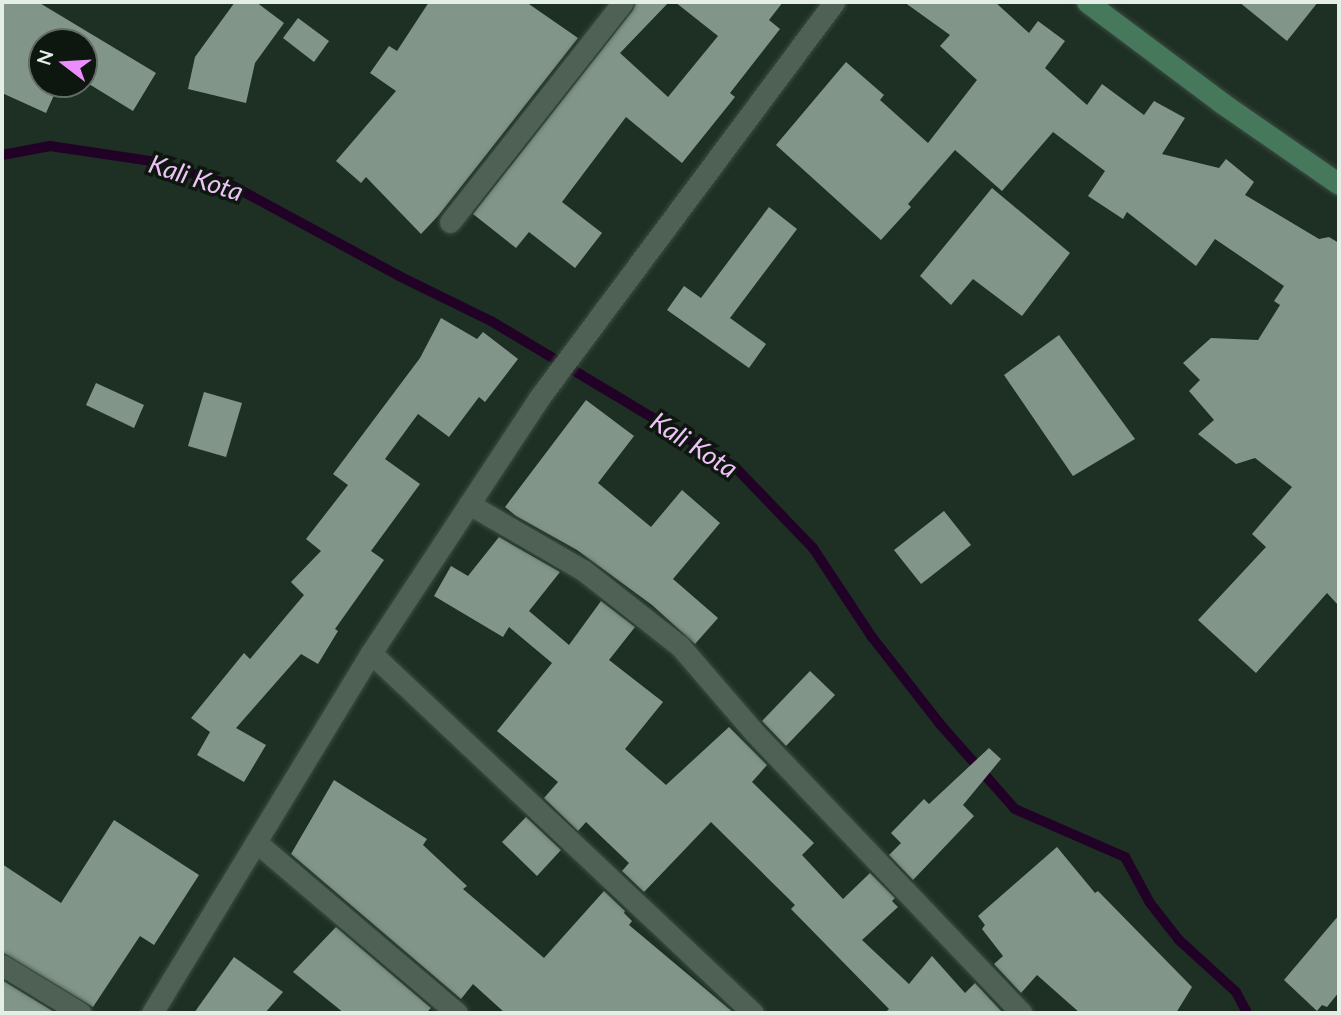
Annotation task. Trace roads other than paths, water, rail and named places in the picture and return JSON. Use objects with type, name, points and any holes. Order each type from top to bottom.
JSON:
[{"type":"street","points":[[450,222],[623,2]]},
{"type":"street","points":[[152,1013],[371,653],[539,398],[834,2]]},
{"type":"street","points":[[1087,2],[1222,103],[1339,184]]},
{"type":"street","points":[[469,504],[583,570],[680,646],[754,732],[1022,1013]]},
{"type":"street","points":[[371,653],[753,1013]]},
{"type":"street","points":[[256,842],[457,1013]]},
{"type":"street","points":[[2,965],[81,1013]]},
{"type":"waterway","name":"Kali Kota","points":[[2,155],[50,146],[150,161],[231,185],[399,276],[491,321],[735,467],[813,548],[872,637],[940,724],[1015,809],[1125,857],[1150,903],[1179,940],[1236,992],[1247,1013]]}]
